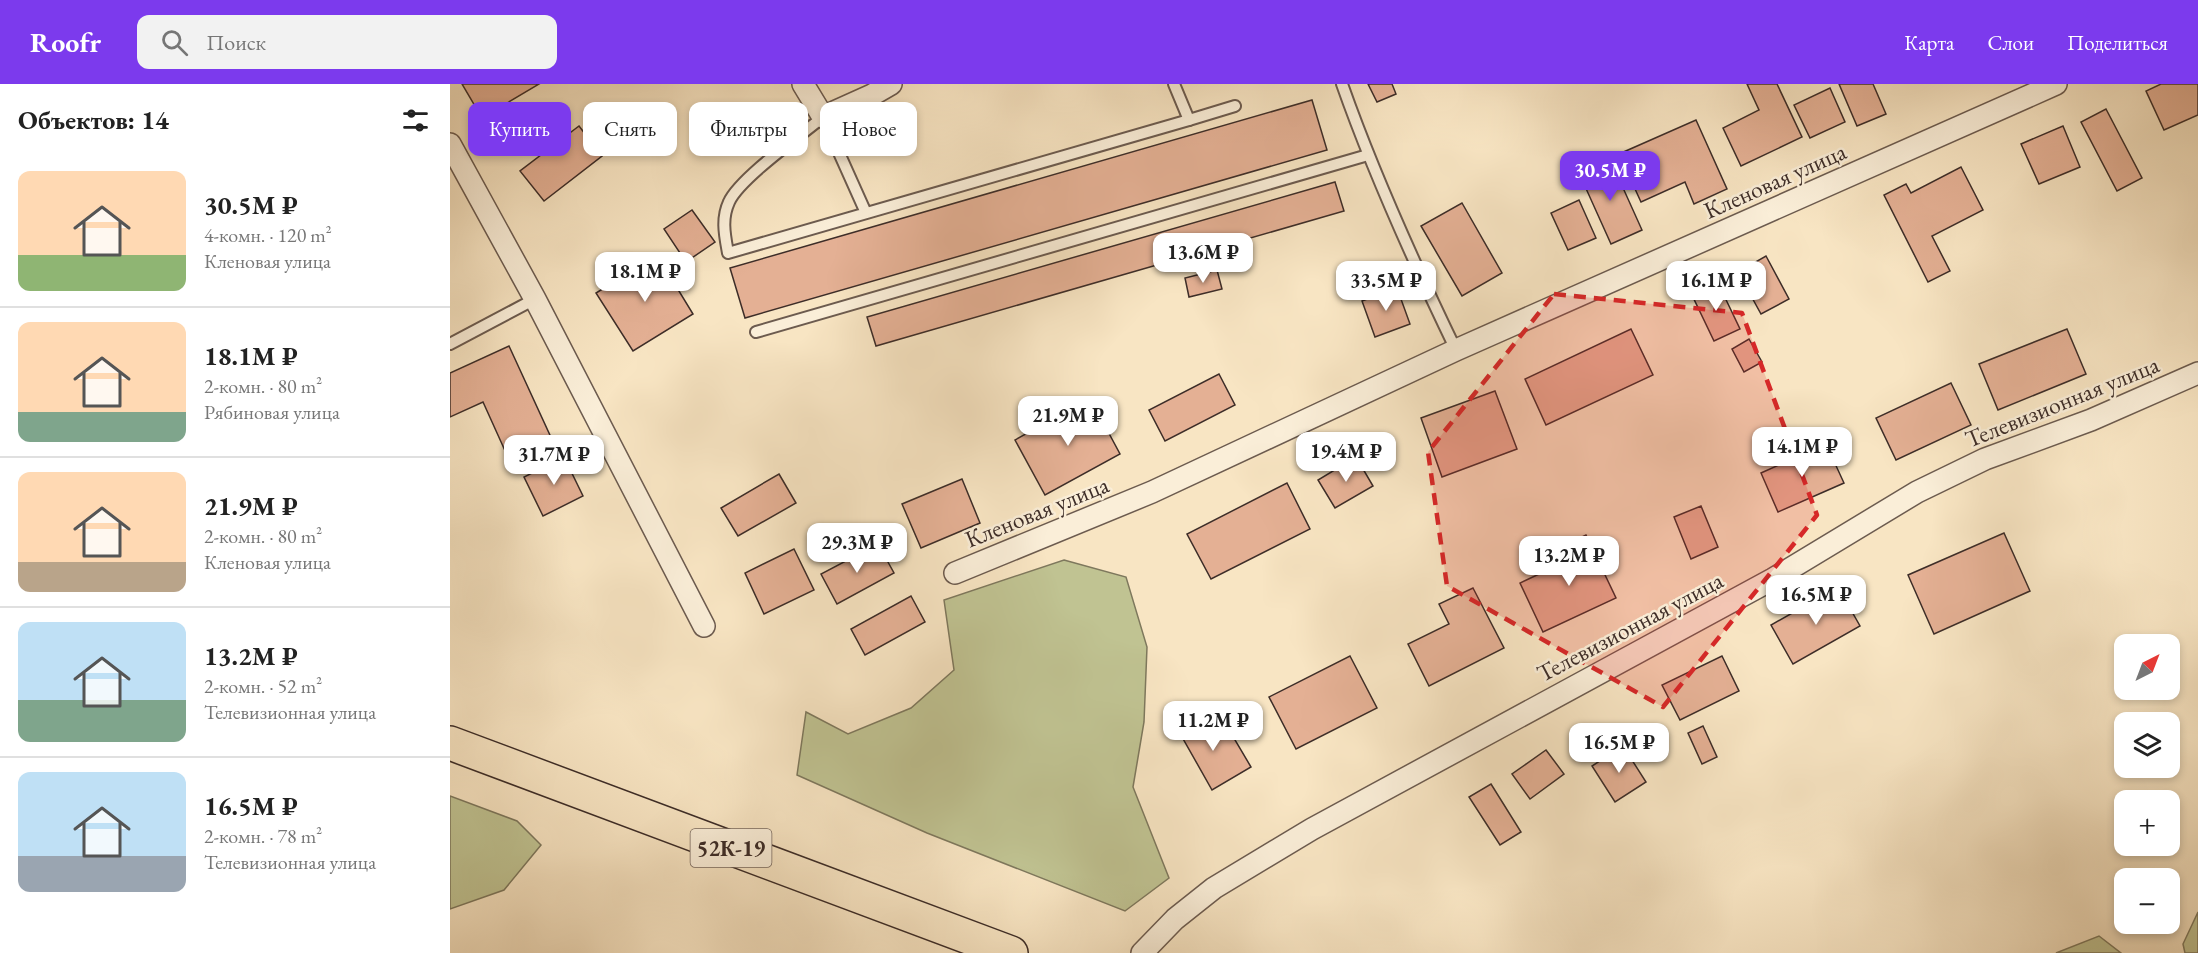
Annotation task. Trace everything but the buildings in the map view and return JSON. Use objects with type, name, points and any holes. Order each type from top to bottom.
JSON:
[{"type":"main road","name":"52К-19","points":[[450,743],[1011,953]]},
{"type":"street","points":[[803,84],[820,112]]},
{"type":"street","points":[[856,102],[891,84]]},
{"type":"street","name":"Кленовая улица","points":[[955,573],[1152,492],[1456,350],[2056,84]]},
{"type":"street","points":[[450,144],[535,299],[705,626]]},
{"type":"street","name":"Телевизионная улица","points":[[1142,953],[1175,919],[1214,888],[1312,829],[1773,579],[1917,492],[1985,459],[2091,420],[2198,373]]},
{"type":"lane","points":[[1174,84],[1189,120]]},
{"type":"lane","points":[[1342,84],[1368,156],[1407,248],[1456,350]]},
{"type":"lane","points":[[820,119],[748,178],[729,201],[723,226],[728,253],[1235,106]]},
{"type":"lane","points":[[840,156],[866,213]]},
{"type":"lane","points":[[756,332],[1368,156]]},
{"type":"lane","points":[[450,344],[535,299]]},
{"type":"highlighted area","points":[[1554,294],[1742,313],[1817,515],[1663,707],[1447,586],[1428,452]]},
{"type":"green space","points":[[1064,560],[1126,577],[1147,647],[1144,722],[1133,787],[1169,878],[1125,911],[927,833],[797,775],[806,712],[848,734],[911,708],[954,670],[944,600]]},
{"type":"green space","points":[[450,796],[517,821],[541,845],[504,890],[450,909]]},
{"type":"green space","points":[[2198,912],[2198,953],[2185,953],[2183,944]]},
{"type":"green space","points":[[2099,936],[2121,953],[2056,953]]}]
